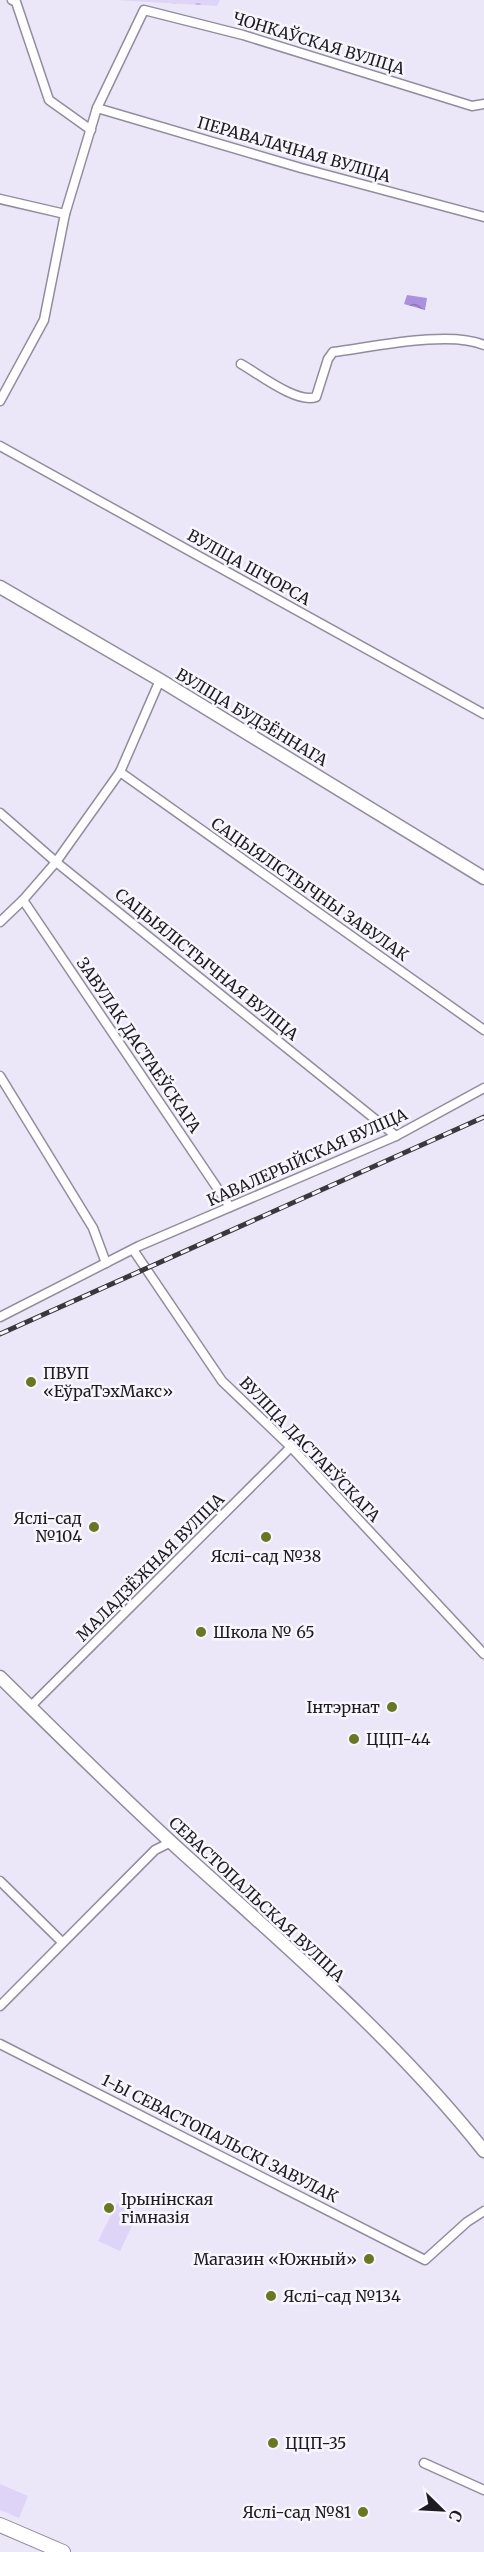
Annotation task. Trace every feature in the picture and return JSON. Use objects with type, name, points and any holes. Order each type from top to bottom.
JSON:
[{"type":"main road","points":[[0,2524],[63,2552]]},
{"type":"street","points":[[12,0],[16,2],[49,100],[91,130]]},
{"type":"street","name":"ЧОНКАЎСКАЯ ВУЛІЦА","points":[[97,108],[144,10],[243,35],[472,106],[484,105]]},
{"type":"street","points":[[0,401],[44,320],[64,214],[97,108]]},
{"type":"street","name":"ПЕРАВАЛАЧНАЯ ВУЛІЦА","points":[[97,108],[301,168],[484,217]]},
{"type":"street","points":[[0,199],[64,214]]},
{"type":"street","points":[[241,363],[293,395],[308,400],[316,397],[328,359],[333,352],[451,338],[473,340],[484,345]]},
{"type":"street","name":"ВУЛІЦА ШЧОРСА","points":[[0,446],[484,714]]},
{"type":"street","name":"ВУЛІЦА БУДЗЁННАГА","points":[[0,587],[160,680],[484,878]]},
{"type":"street","points":[[0,922],[23,900],[56,862],[120,772],[160,680]]},
{"type":"street","name":"САЦЫЯЛІСТЫЧНЫ ЗАВУЛАК","points":[[120,772],[484,1030]]},
{"type":"street","name":"САЦЫЯЛІСТЫЧНАЯ ВУЛІЦА","points":[[0,813],[56,862],[396,1136]]},
{"type":"street","name":"ЗАВУЛАК ДАСТАЕЎСКАГА","points":[[23,900],[230,1207]]},
{"type":"street","points":[[0,1076],[93,1228],[106,1263]]},
{"type":"street","name":"КАВАЛЕРЫЙСКАЯ ВУЛІЦА","points":[[136,1249],[396,1136],[484,1088]]},
{"type":"street","points":[[0,1317],[136,1249]]},
{"type":"street","name":"ВУЛІЦА ДАСТАЕЎСКАГА","points":[[136,1249],[222,1381],[291,1447],[484,1654]]},
{"type":"street","name":"МАЛАДЗЁЖНАЯ ВУЛІЦА","points":[[30,1707],[291,1447]]},
{"type":"street","name":"СЕВАСТОПАЛЬСКАЯ ВУЛІЦА","points":[[0,1677],[388,2046],[458,2119],[484,2151]]},
{"type":"street","points":[[0,2006],[155,1850],[171,1842]]},
{"type":"street","points":[[0,1881],[62,1942]]},
{"type":"street","name":"1-Ы СЕВАСТОПАЛЬСКІ ЗАВУЛАК","points":[[0,2044],[426,2260],[467,2222],[484,2211]]},
{"type":"street","points":[[424,2463],[484,2490]]},
{"type":"green space","points":[[116,0],[220,0],[217,6]]},
{"type":"green space","points":[[117,2203],[138,2213],[120,2251],[98,2241]]},
{"type":"green space","points":[[0,2484],[28,2496],[19,2518],[0,2510]]},
{"type":"water","points":[[407,295],[427,298],[425,310],[404,304]]},
{"type":"railway","points":[[0,1334],[484,1117]]},
{"type":"place","name":"ПВУП «ЕўраТэхМакс»","points":[[31,1382]]},
{"type":"place","name":"Яслі-сад №104","points":[[94,1527]]},
{"type":"place","name":"Яслі-сад №38","points":[[266,1537]]},
{"type":"place","name":"Школа № 65","points":[[201,1632]]},
{"type":"place","name":"Інтэрнат","points":[[392,1707]]},
{"type":"place","name":"ЦЦП-44","points":[[354,1739]]},
{"type":"place","name":"Ірынінская гімназія","points":[[109,2208]]},
{"type":"place","name":"Магазин «Южный»","points":[[369,2259]]},
{"type":"place","name":"Яслі-сад №134","points":[[271,2296]]},
{"type":"place","name":"ЦЦП-35","points":[[273,2443]]},
{"type":"place","name":"Яслі-сад №81","points":[[363,2512]]}]
